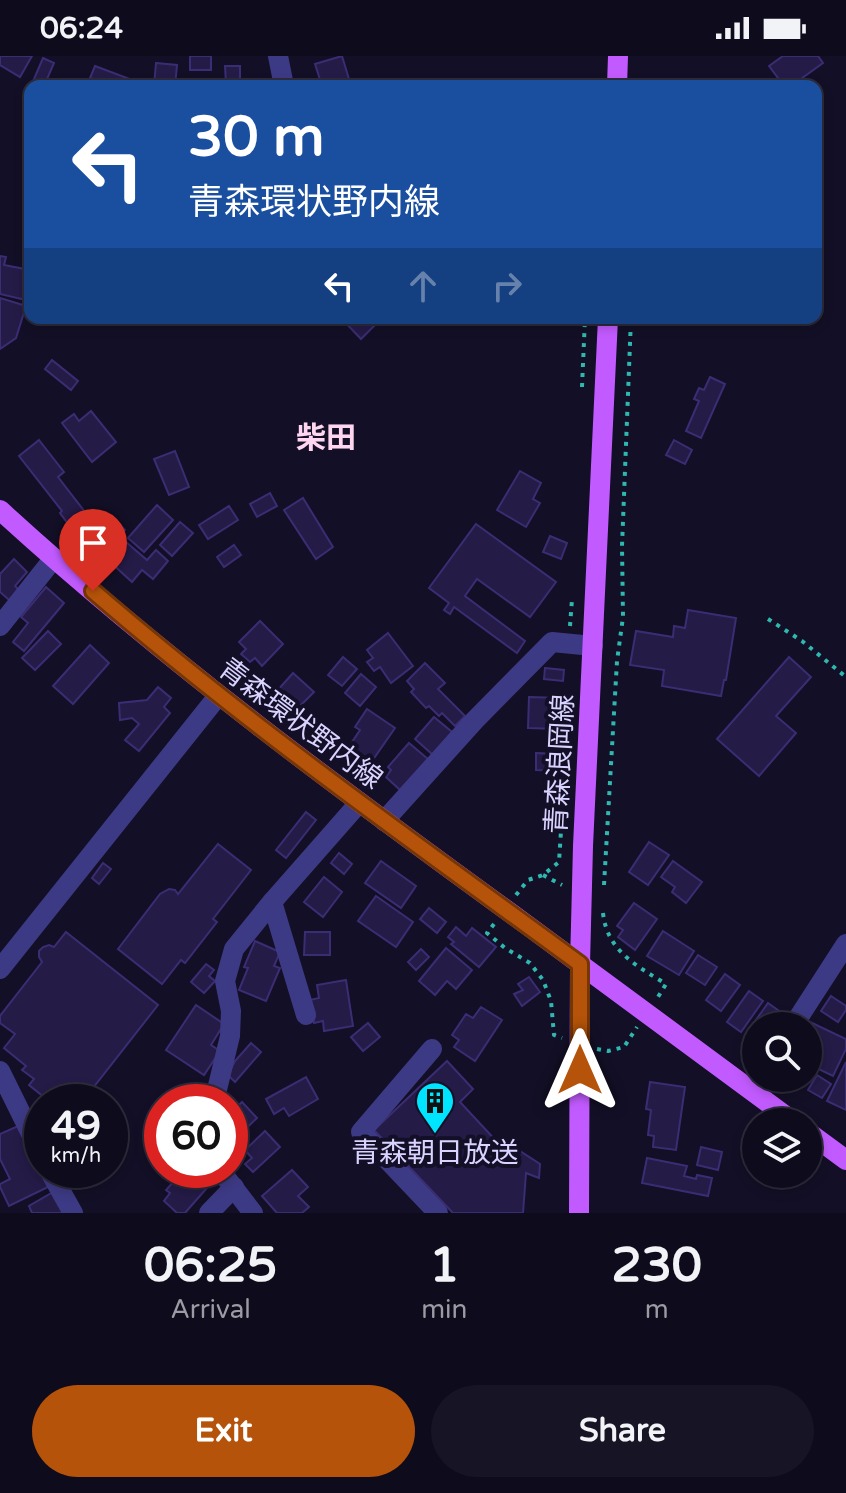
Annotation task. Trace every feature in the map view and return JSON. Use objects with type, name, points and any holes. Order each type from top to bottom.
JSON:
[{"type":"main road","points":[[617,80],[618,56]]},
{"type":"main road","name":"青森浪岡線","points":[[579,1213],[583,846],[608,324]]},
{"type":"main road","name":"青森環状野内線","points":[[0,510],[131,625],[218,696],[580,964],[742,1074]]},
{"type":"main road","name":"青森環状野内線","points":[[764,1092],[780,1108]]},
{"type":"main road","points":[[822,1142],[846,1160]]},
{"type":"street","points":[[278,56],[283,80]]},
{"type":"street","points":[[0,626],[54,558]]},
{"type":"street","points":[[384,821],[475,720],[552,642],[593,646]]},
{"type":"street","points":[[0,969],[218,696]]},
{"type":"street","points":[[218,1084],[230,1036],[231,1011],[225,981],[234,949],[359,803]]},
{"type":"street","points":[[272,902],[306,1015]]},
{"type":"street","points":[[802,1012],[846,944]]},
{"type":"street","points":[[432,1049],[361,1132],[438,1213]]},
{"type":"street","points":[[0,1071],[24,1120]]},
{"type":"street","points":[[59,1188],[73,1213]]},
{"type":"street","points":[[209,1213],[233,1188]]},
{"type":"street","points":[[235,1188],[253,1213]]},
{"type":"path","points":[[604,892],[617,661],[623,617],[622,546],[631,324]]},
{"type":"path","points":[[768,619],[802,641],[846,677]]},
{"type":"building","points":[[0,56],[32,56],[20,77],[0,65]]},
{"type":"building","points":[[190,56],[211,56],[211,70],[190,70]]},
{"type":"building","points":[[342,56],[349,79],[320,80],[315,64]]},
{"type":"building","points":[[783,56],[818,56],[823,63],[799,80],[780,80],[769,66]]},
{"type":"building","points":[[43,58],[54,63],[47,80],[34,80]]},
{"type":"building","points":[[156,63],[177,65],[176,80],[155,80]]},
{"type":"building","points":[[95,66],[132,80],[96,80],[90,78]]},
{"type":"building","points":[[225,66],[240,66],[240,80],[226,80]]},
{"type":"building","points":[[0,256],[6,257],[4,265],[24,269],[24,300],[0,294]]},
{"type":"building","points":[[0,298],[24,305],[24,312],[16,338],[0,349]]},
{"type":"building","points":[[347,324],[376,324],[361,339]]},
{"type":"building","points":[[52,360],[78,381],[71,390],[45,369]]},
{"type":"building","points":[[710,377],[725,384],[701,438],[686,431],[699,401],[694,399],[699,388],[704,390]]},
{"type":"building","points":[[91,411],[116,442],[92,462],[62,423],[74,414],[79,421]]},
{"type":"building","points":[[39,440],[64,472],[58,477],[85,512],[69,525],[60,513],[62,511],[19,456]]},
{"type":"building","points":[[674,440],[692,450],[685,464],[666,455]]},
{"type":"building","points":[[175,451],[189,487],[169,495],[154,459]]},
{"type":"building","points":[[520,471],[541,483],[533,499],[540,503],[526,527],[497,510]]},
{"type":"building","points":[[270,493],[277,506],[257,517],[250,504]]},
{"type":"building","points":[[303,498],[333,547],[316,559],[284,510]]},
{"type":"building","points":[[157,505],[173,520],[144,552],[128,538]]},
{"type":"building","points":[[229,506],[238,520],[208,539],[199,525]]},
{"type":"building","points":[[112,516],[125,530],[109,545],[96,531]]},
{"type":"building","points":[[180,522],[193,533],[172,556],[160,545]]},
{"type":"building","points":[[476,524],[556,582],[530,617],[477,579],[465,596],[525,641],[517,653],[454,607],[450,614],[444,610],[449,603],[429,588]]},
{"type":"building","points":[[550,536],[567,543],[561,559],[543,552]]},
{"type":"building","points":[[126,542],[147,560],[156,550],[168,561],[153,579],[142,570],[132,582],[109,561]]},
{"type":"building","points":[[234,545],[241,555],[224,567],[217,557]]},
{"type":"building","points":[[14,559],[27,572],[15,586],[19,590],[9,600],[0,592],[0,574]]},
{"type":"building","points":[[46,587],[64,603],[24,651],[13,642],[28,623],[21,617]]},
{"type":"building","points":[[688,610],[736,618],[721,696],[662,686],[664,670],[630,665],[636,631],[673,637],[674,626],[685,628]]},
{"type":"building","points":[[260,621],[283,644],[262,666],[255,658],[250,662],[241,654],[246,649],[239,642]]},
{"type":"building","points":[[48,631],[61,644],[35,670],[22,658]]},
{"type":"building","points":[[388,633],[413,666],[391,683],[380,667],[374,671],[367,662],[373,658],[367,650]]},
{"type":"building","points":[[90,645],[109,663],[73,704],[53,686]]},
{"type":"building","points":[[343,657],[357,669],[342,686],[328,675]]},
{"type":"building","points":[[789,657],[811,677],[776,716],[796,733],[759,776],[717,739]]},
{"type":"building","points":[[425,663],[445,683],[438,689],[465,716],[455,726],[442,713],[439,716],[429,706],[426,708],[411,692],[414,689],[407,681]]},
{"type":"building","points":[[545,668],[564,670],[563,681],[544,679]]},
{"type":"building","points":[[293,673],[314,692],[297,709],[277,691]]},
{"type":"building","points":[[361,674],[376,687],[360,706],[345,693]]},
{"type":"building","points":[[158,687],[171,698],[164,707],[170,713],[139,751],[125,740],[139,724],[132,718],[120,720],[119,703],[147,700]]},
{"type":"building","points":[[529,697],[561,698],[559,729],[528,728]]},
{"type":"building","points":[[367,709],[395,728],[370,764],[348,748],[360,730],[355,727]]},
{"type":"building","points":[[434,717],[452,732],[433,755],[415,739]]},
{"type":"building","points":[[409,743],[428,759],[400,790],[386,777],[391,770],[388,767]]},
{"type":"building","points":[[536,753],[560,754],[559,771],[536,770]]},
{"type":"building","points":[[306,812],[316,820],[286,858],[276,850]]},
{"type":"building","points":[[649,842],[669,855],[648,885],[629,872]]},
{"type":"building","points":[[218,844],[251,870],[213,919],[217,922],[185,963],[181,960],[162,984],[118,949],[160,894],[169,889],[178,894]]},
{"type":"building","points":[[339,853],[352,864],[344,874],[331,863]]},
{"type":"building","points":[[381,861],[416,886],[401,908],[365,883]]},
{"type":"building","points":[[673,861],[702,882],[686,903],[672,892],[675,887],[661,877]]},
{"type":"building","points":[[103,863],[111,869],[99,884],[92,878]]},
{"type":"building","points":[[324,877],[342,892],[323,917],[304,902]]},
{"type":"building","points":[[376,896],[413,922],[396,947],[358,921]]},
{"type":"building","points":[[634,903],[657,919],[635,950],[618,937],[623,930],[617,926]]},
{"type":"building","points":[[429,908],[446,922],[437,933],[420,919]]},
{"type":"building","points":[[456,927],[466,936],[472,928],[496,947],[479,967],[451,944],[454,942],[448,937]]},
{"type":"building","points":[[663,931],[694,951],[679,975],[647,956]]},
{"type":"building","points":[[66,932],[158,1005],[96,1084],[30,1084],[34,1079],[22,1070],[26,1066],[4,1048],[15,1034],[0,1023],[0,1016],[42,962],[39,951],[49,945],[54,947]]},
{"type":"building","points":[[305,932],[330,932],[330,955],[304,955]]},
{"type":"building","points":[[255,941],[280,952],[274,966],[280,968],[266,1001],[239,990]]},
{"type":"building","points":[[446,948],[472,970],[456,989],[447,981],[435,995],[419,981]]},
{"type":"building","points":[[421,949],[429,957],[416,970],[408,962]]},
{"type":"building","points":[[698,955],[717,967],[705,985],[686,973]]},
{"type":"building","points":[[206,964],[214,970],[209,976],[215,981],[204,993],[191,982]]},
{"type":"building","points":[[725,974],[740,985],[721,1011],[706,1000]]},
{"type":"building","points":[[529,977],[540,992],[522,1006],[514,994],[523,990],[518,984]]},
{"type":"building","points":[[346,980],[353,1026],[324,1031],[323,1021],[314,1023],[310,1000],[319,998],[317,985]]},
{"type":"building","points":[[749,991],[763,1001],[755,1012],[742,1012],[741,1032],[727,1022]]},
{"type":"building","points":[[831,996],[846,1006],[838,1022],[821,1011]]},
{"type":"building","points":[[768,1003],[781,1012],[762,1012]]},
{"type":"building","points":[[196,1005],[224,1024],[211,1045],[220,1051],[204,1075],[166,1050]]},
{"type":"building","points":[[481,1007],[502,1020],[475,1061],[454,1047],[459,1040],[452,1035],[466,1014],[473,1018]]},
{"type":"building","points":[[368,1023],[380,1037],[363,1051],[351,1037]]},
{"type":"building","points":[[822,1028],[846,1039],[846,1049],[833,1076],[822,1071]]},
{"type":"building","points":[[251,1043],[261,1052],[235,1082],[228,1075],[235,1061]]},
{"type":"building","name":"青森朝日放送","points":[[447,1061],[473,1089],[460,1102],[499,1144],[503,1140],[540,1164],[539,1178],[526,1173],[523,1213],[453,1213],[374,1130]]},
{"type":"building","points":[[846,1062],[846,1110],[827,1101]]},
{"type":"building","points":[[306,1077],[318,1099],[289,1116],[284,1108],[274,1114],[266,1099]]},
{"type":"building","points":[[822,1078],[831,1084],[822,1098],[812,1092],[822,1092]]},
{"type":"building","points":[[650,1082],[685,1087],[676,1150],[653,1147],[654,1136],[648,1135],[651,1110],[646,1109]]},
{"type":"building","points":[[248,1108],[257,1118],[248,1127]]},
{"type":"building","points":[[18,1126],[24,1138],[24,1188],[46,1188],[9,1206],[0,1187],[10,1179],[0,1159],[0,1134]]},
{"type":"building","points":[[265,1131],[280,1147],[253,1172],[248,1167],[252,1158],[248,1147]]},
{"type":"building","points":[[701,1147],[722,1152],[718,1170],[697,1165]]},
{"type":"building","points":[[647,1158],[687,1166],[684,1176],[712,1178],[708,1196],[642,1183]]},
{"type":"building","points":[[292,1170],[308,1187],[298,1196],[309,1207],[302,1213],[277,1213],[262,1196]]},
{"type":"building","points":[[207,1188],[185,1213],[177,1213],[164,1201],[170,1193],[166,1190]]},
{"type":"building","points":[[53,1192],[65,1213],[32,1213],[29,1206]]},
{"type":"place","name":"青森朝日放送","points":[[435,1135]]},
{"type":"district","name":"柴田","points":[[326,438]]},
{"type":"route","points":[[93,591],[218,696],[580,964],[580,1070]]}]
